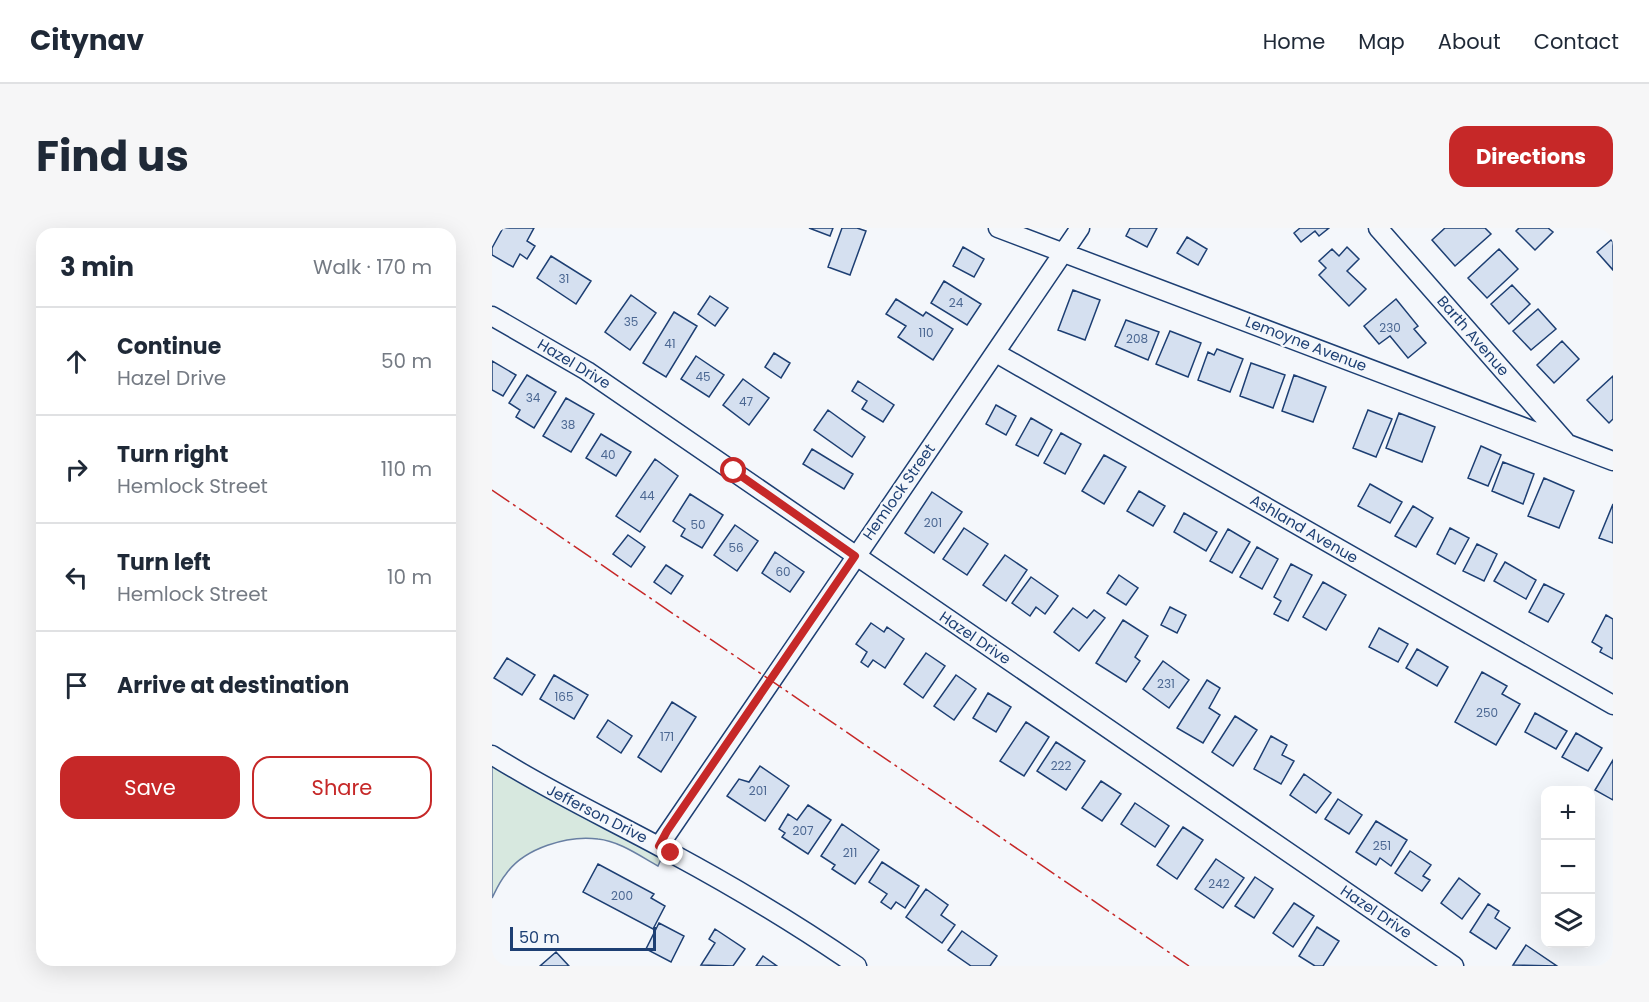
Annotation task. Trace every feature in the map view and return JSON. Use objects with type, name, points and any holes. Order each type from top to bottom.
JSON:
[{"type":"street","name":"Lemoyne Avenue","points":[[998,228],[1613,461]]},
{"type":"street","name":"Hemlock Street","points":[[659,846],[1080,228]]},
{"type":"street","name":"Barth Avenue","points":[[1378,228],[1568,444]]},
{"type":"street","name":"Hazel Drive","points":[[492,316],[587,371],[1454,966]]},
{"type":"street","name":"Ashland Avenue","points":[[996,353],[1613,705]]},
{"type":"street","name":"Jefferson Drive","points":[[492,755],[526,777],[659,846],[769,909],[857,966]]},
{"type":"shaded area","points":[[492,764],[662,857],[658,866],[606,840],[586,838],[560,841],[535,850],[514,865],[492,898]]},
{"type":"building","points":[[503,228],[534,228],[527,241],[535,246],[527,259],[520,254],[513,267],[492,255],[492,248]]},
{"type":"building","points":[[809,228],[833,228],[830,236]]},
{"type":"building","points":[[842,228],[857,228],[866,231],[850,275],[828,267]]},
{"type":"building","points":[[1130,228],[1157,228],[1147,247],[1126,236]]},
{"type":"building","points":[[1300,228],[1329,228],[1319,236],[1315,231],[1301,242],[1294,233]]},
{"type":"building","points":[[1445,228],[1485,228],[1491,234],[1455,266],[1432,240]]},
{"type":"building","points":[[1519,228],[1548,228],[1553,232],[1535,250],[1516,231]]},
{"type":"building","points":[[1187,237],[1207,249],[1198,265],[1177,253]]},
{"type":"building","points":[[1611,240],[1613,242],[1613,270],[1597,252]]},
{"type":"building","points":[[963,247],[984,259],[974,277],[953,266]]},
{"type":"building","points":[[1347,247],[1359,259],[1347,271],[1366,289],[1349,306],[1319,275],[1326,268],[1319,261],[1332,249],[1339,256]]},
{"type":"building","points":[[1499,249],[1518,269],[1487,298],[1468,278]]},
{"type":"building","points":[[551,256],[591,281],[576,304],[537,278]]},
{"type":"building","points":[[944,281],[981,304],[967,325],[931,303]]},
{"type":"building","points":[[1512,285],[1530,304],[1509,324],[1491,304]]},
{"type":"building","points":[[1073,290],[1100,300],[1085,340],[1058,330]]},
{"type":"building","points":[[631,295],[656,313],[630,350],[605,332]]},
{"type":"building","points":[[710,296],[728,308],[715,326],[698,314]]},
{"type":"building","points":[[896,299],[923,316],[926,312],[953,329],[933,360],[898,337],[906,326],[886,314]]},
{"type":"building","points":[[1396,299],[1418,326],[1414,329],[1426,343],[1408,358],[1390,336],[1379,344],[1364,326]]},
{"type":"building","points":[[1538,309],[1556,329],[1531,350],[1513,331]]},
{"type":"building","points":[[674,312],[697,326],[666,377],[643,363]]},
{"type":"building","points":[[1126,320],[1159,332],[1148,360],[1115,346]]},
{"type":"building","points":[[1170,331],[1201,343],[1188,377],[1156,364]]},
{"type":"building","points":[[1562,341],[1579,359],[1554,383],[1537,365]]},
{"type":"building","points":[[1217,349],[1243,359],[1230,392],[1198,380],[1208,352],[1214,355]]},
{"type":"building","points":[[774,353],[790,363],[781,378],[765,367]]},
{"type":"building","points":[[696,356],[724,375],[709,397],[681,379]]},
{"type":"building","points":[[492,361],[516,375],[503,396],[492,390]]},
{"type":"building","points":[[1251,363],[1285,375],[1273,408],[1240,396]]},
{"type":"building","points":[[527,375],[556,392],[534,428],[516,417],[520,410],[509,403]]},
{"type":"building","points":[[1294,375],[1326,387],[1313,422],[1282,411]]},
{"type":"building","points":[[1613,376],[1613,419],[1609,423],[1587,400]]},
{"type":"building","points":[[743,379],[769,398],[749,425],[723,405]]},
{"type":"building","points":[[858,381],[894,405],[883,422],[862,409],[867,401],[852,391]]},
{"type":"building","points":[[566,398],[594,414],[571,452],[543,436]]},
{"type":"building","points":[[996,405],[1016,416],[1006,435],[986,424]]},
{"type":"building","points":[[828,410],[865,437],[852,457],[814,430]]},
{"type":"building","points":[[1368,410],[1392,419],[1376,457],[1353,448]]},
{"type":"building","points":[[1399,413],[1435,427],[1422,462],[1386,448]]},
{"type":"building","points":[[1031,418],[1052,430],[1038,456],[1016,445]]},
{"type":"building","points":[[1061,433],[1081,444],[1065,474],[1044,463]]},
{"type":"building","points":[[601,434],[631,452],[616,476],[586,458]]},
{"type":"building","points":[[1481,446],[1501,455],[1488,486],[1468,478]]},
{"type":"building","points":[[812,449],[853,474],[844,489],[803,464]]},
{"type":"building","points":[[1104,455],[1126,467],[1104,504],[1082,491]]},
{"type":"building","points":[[655,459],[678,476],[640,532],[616,516]]},
{"type":"building","points":[[1503,462],[1534,474],[1523,504],[1492,491]]},
{"type":"building","points":[[1544,478],[1574,491],[1559,528],[1528,516]]},
{"type":"building","points":[[1370,484],[1402,502],[1390,523],[1358,506]]},
{"type":"building","points":[[1139,491],[1165,506],[1153,526],[1127,511]]},
{"type":"building","points":[[932,492],[962,512],[934,553],[905,533]]},
{"type":"building","points":[[690,494],[723,515],[702,548],[681,536],[685,529],[673,521]]},
{"type":"building","points":[[1613,504],[1613,543],[1599,538]]},
{"type":"building","points":[[1413,506],[1433,518],[1416,547],[1395,536]]},
{"type":"building","points":[[1184,513],[1217,532],[1206,551],[1174,532]]},
{"type":"building","points":[[735,525],[758,541],[737,571],[714,555]]},
{"type":"building","points":[[964,528],[988,544],[967,575],[943,559]]},
{"type":"building","points":[[1450,528],[1469,538],[1455,564],[1437,554]]},
{"type":"building","points":[[1228,529],[1250,542],[1232,573],[1210,561]]},
{"type":"building","points":[[628,535],[645,547],[631,567],[613,554]]},
{"type":"building","points":[[1477,544],[1497,554],[1484,581],[1463,571]]},
{"type":"building","points":[[1257,547],[1278,559],[1262,589],[1240,577]]},
{"type":"building","points":[[775,552],[804,572],[790,592],[762,573]]},
{"type":"building","points":[[1005,555],[1027,570],[1006,601],[983,585]]},
{"type":"building","points":[[1505,562],[1536,580],[1526,599],[1494,581]]},
{"type":"building","points":[[1291,564],[1312,575],[1288,621],[1274,614],[1281,601],[1274,597]]},
{"type":"building","points":[[666,565],[683,576],[671,594],[654,582]]},
{"type":"building","points":[[1119,575],[1138,588],[1126,605],[1107,593]]},
{"type":"building","points":[[1031,577],[1058,596],[1045,614],[1036,607],[1030,616],[1012,603]]},
{"type":"building","points":[[1323,582],[1346,595],[1326,630],[1303,617]]},
{"type":"building","points":[[1544,584],[1564,594],[1548,622],[1529,612]]},
{"type":"building","points":[[1170,607],[1186,615],[1177,633],[1161,625]]},
{"type":"building","points":[[1073,608],[1087,618],[1094,610],[1105,618],[1079,651],[1054,632]]},
{"type":"building","points":[[1606,615],[1613,619],[1613,659],[1600,652],[1602,648],[1592,642]]},
{"type":"building","points":[[1123,620],[1148,636],[1135,657],[1140,661],[1126,682],[1096,663]]},
{"type":"building","points":[[871,623],[884,632],[887,627],[904,639],[885,668],[873,660],[868,667],[861,662],[867,652],[856,644]]},
{"type":"building","points":[[1379,628],[1408,644],[1398,662],[1369,647]]},
{"type":"building","points":[[1417,649],[1448,667],[1437,686],[1406,668]]},
{"type":"building","points":[[926,653],[945,666],[923,698],[904,684]]},
{"type":"building","points":[[507,658],[535,675],[522,695],[494,678]]},
{"type":"building","points":[[1163,661],[1189,680],[1169,708],[1143,689]]},
{"type":"building","points":[[1482,672],[1507,686],[1502,694],[1520,704],[1496,745],[1455,722]]},
{"type":"building","points":[[554,675],[588,695],[574,719],[540,699]]},
{"type":"building","points":[[956,675],[976,689],[954,720],[934,706]]},
{"type":"building","points":[[1207,680],[1220,688],[1209,708],[1220,715],[1203,743],[1177,728]]},
{"type":"building","points":[[988,693],[1011,707],[996,732],[973,718]]},
{"type":"building","points":[[672,702],[696,717],[661,772],[638,757]]},
{"type":"building","points":[[1535,713],[1567,731],[1556,749],[1525,732]]},
{"type":"building","points":[[1235,716],[1257,730],[1233,766],[1212,752]]},
{"type":"building","points":[[608,720],[632,736],[621,753],[597,737]]},
{"type":"building","points":[[1026,722],[1049,737],[1024,776],[1000,761]]},
{"type":"building","points":[[1576,733],[1602,748],[1588,771],[1562,757]]},
{"type":"building","points":[[1271,736],[1287,745],[1282,755],[1294,761],[1281,784],[1254,769]]},
{"type":"building","points":[[1056,742],[1085,761],[1066,790],[1037,771]]},
{"type":"building","points":[[1613,760],[1613,800],[1595,790]]},
{"type":"building","points":[[760,766],[789,786],[765,821],[727,796],[739,779],[749,782]]},
{"type":"building","points":[[1304,774],[1331,793],[1316,813],[1290,795]]},
{"type":"building","points":[[1101,781],[1121,794],[1102,821],[1082,808]]},
{"type":"building","points":[[1338,799],[1362,815],[1349,834],[1325,819]]},
{"type":"building","points":[[1135,803],[1169,826],[1155,847],[1121,824]]},
{"type":"building","points":[[808,805],[831,820],[808,854],[782,837],[785,833],[779,829],[788,814],[797,820]]},
{"type":"building","points":[[1376,821],[1407,840],[1391,866],[1380,858],[1376,865],[1356,852]]},
{"type":"building","points":[[842,824],[879,850],[855,884],[832,869],[835,865],[821,856]]},
{"type":"building","points":[[1183,827],[1203,840],[1177,879],[1157,865]]},
{"type":"building","points":[[1410,851],[1431,865],[1423,876],[1430,880],[1422,891],[1395,873]]},
{"type":"building","points":[[1216,859],[1244,878],[1223,908],[1195,889]]},
{"type":"building","points":[[882,862],[919,886],[905,908],[896,902],[891,909],[881,902],[887,894],[869,882]]},
{"type":"building","points":[[598,864],[654,894],[651,898],[665,906],[653,929],[583,892]]},
{"type":"building","points":[[1255,877],[1273,889],[1254,918],[1235,906]]},
{"type":"building","points":[[1459,878],[1480,894],[1462,919],[1441,903]]},
{"type":"building","points":[[926,889],[948,905],[941,915],[955,925],[942,943],[906,917]]},
{"type":"building","points":[[1294,903],[1314,916],[1293,947],[1273,933]]},
{"type":"building","points":[[1488,904],[1499,911],[1495,918],[1510,928],[1496,949],[1470,932]]},
{"type":"building","points":[[659,923],[684,936],[671,962],[646,949]]},
{"type":"building","points":[[1317,927],[1339,941],[1323,966],[1315,966],[1299,956]]},
{"type":"building","points":[[715,929],[745,949],[733,966],[701,965],[715,943],[709,939]]},
{"type":"building","points":[[962,931],[997,956],[990,966],[971,966],[948,950]]},
{"type":"building","points":[[1526,945],[1557,966],[1513,965]]},
{"type":"building","points":[[556,952],[569,966],[540,966]]},
{"type":"building","points":[[763,956],[777,966],[756,966]]},
{"type":"power","points":[[492,490],[1189,966]]},
{"type":"route","points":[[671,853],[659,846],[667,831],[855,556],[734,471]]}]
